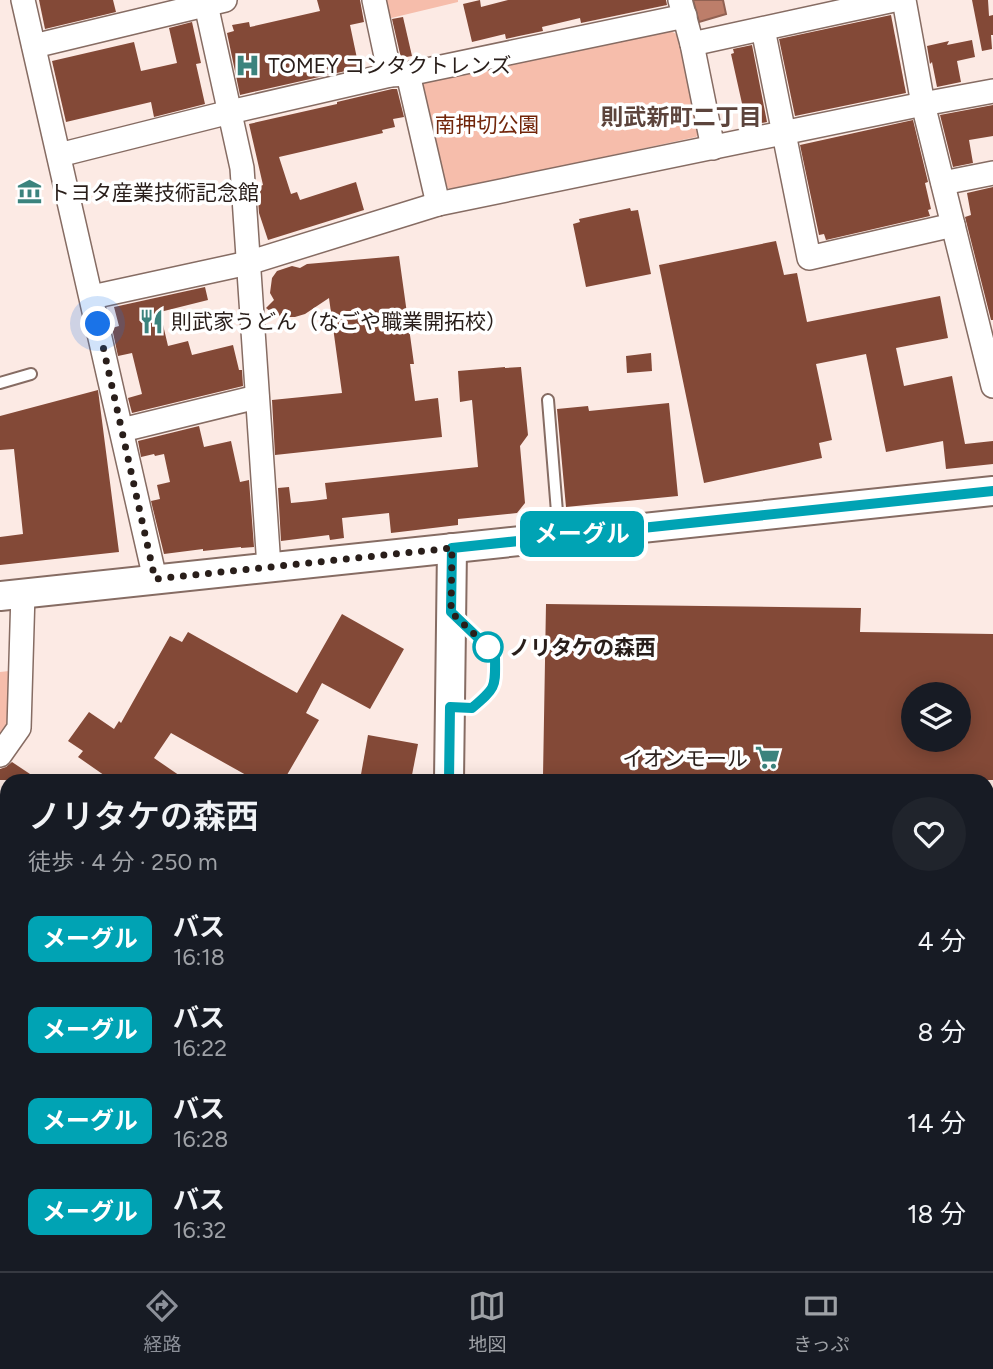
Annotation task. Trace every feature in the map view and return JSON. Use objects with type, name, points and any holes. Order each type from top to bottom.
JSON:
[{"type":"street","points":[[23,0],[155,579]]},
{"type":"street","points":[[374,0],[438,204]]},
{"type":"street","points":[[692,44],[894,0]]},
{"type":"street","points":[[904,0],[923,104],[993,386]]},
{"type":"street","points":[[34,46],[212,2],[242,168],[269,567]]},
{"type":"street","points":[[59,155],[230,112],[682,8],[713,148]]},
{"type":"street","points":[[763,29],[809,258],[953,225]]},
{"type":"street","points":[[92,298],[248,263],[438,204],[993,92]]},
{"type":"street","points":[[943,183],[993,173]]},
{"type":"street","points":[[122,430],[257,397]]},
{"type":"street","points":[[0,755],[19,728],[12,594],[993,491]]},
{"type":"street","points":[[449,774],[452,548]]},
{"type":"lane","points":[[0,383],[31,374]]},
{"type":"lane","points":[[548,400],[559,537]]},
{"type":"lane","points":[[450,707],[472,708],[495,684],[495,654],[451,612]]},
{"type":"green space","points":[[378,0],[458,0],[458,2],[383,20]]},
{"type":"green space","name":"南押切公園","points":[[667,29],[680,36],[700,132],[696,137],[451,190],[440,182],[418,86],[423,78]]},
{"type":"green space","points":[[9,671],[9,724],[0,735],[0,672]]},
{"type":"shaded area","points":[[693,0],[723,0],[726,14],[699,22]]},
{"type":"building","points":[[39,0],[113,0],[116,12],[45,29]]},
{"type":"building","points":[[317,0],[360,0],[364,22],[350,25],[359,68],[240,95],[227,33],[234,31],[232,25],[249,22],[250,27],[320,11]]},
{"type":"building","points":[[480,0],[481,7],[508,0],[666,0],[667,5],[581,23],[580,18],[542,27],[543,31],[506,39],[505,34],[472,42],[463,4]]},
{"type":"building","points":[[972,0],[988,0],[989,16],[993,15],[992,49],[982,51]]},
{"type":"building","points":[[891,15],[906,93],[795,116],[779,39]]},
{"type":"building","points":[[403,17],[412,56],[401,58],[392,19]]},
{"type":"building","points":[[192,22],[201,63],[196,64],[205,104],[154,117],[151,102],[66,122],[52,61],[134,42],[141,71],[177,63],[169,28]]},
{"type":"building","points":[[972,40],[975,57],[957,61],[961,82],[937,87],[927,46]]},
{"type":"building","points":[[752,45],[767,122],[747,126],[731,54],[734,53],[733,49]]},
{"type":"building","points":[[397,89],[404,117],[393,119],[395,127],[382,130],[383,133],[279,157],[291,194],[297,192],[300,200],[356,182],[364,210],[268,240],[259,213],[257,187],[263,185],[249,124]]},
{"type":"building","points":[[993,105],[993,136],[969,140],[973,163],[953,167],[940,115]]},
{"type":"building","points":[[913,120],[928,182],[925,183],[930,216],[826,240],[824,234],[819,235],[800,145]]},
{"type":"building","points":[[993,187],[991,320],[965,217],[971,215],[967,193]]},
{"type":"building","points":[[630,208],[631,211],[638,210],[651,274],[586,287],[573,224],[580,222],[579,219]]},
{"type":"building","points":[[776,241],[784,275],[797,273],[807,322],[940,296],[948,338],[896,348],[904,386],[952,376],[965,444],[993,441],[993,464],[946,469],[943,441],[886,452],[866,354],[816,364],[832,440],[819,443],[822,458],[704,483],[659,265]]},
{"type":"building","points":[[399,256],[414,364],[410,364],[415,401],[438,398],[442,437],[275,455],[272,400],[342,393],[329,298],[305,314],[295,317],[274,314],[266,308],[274,300],[270,293],[272,278],[277,271],[292,266],[300,268],[307,264]]},
{"type":"building","points":[[205,287],[208,300],[160,312],[168,346],[188,341],[192,355],[233,345],[239,370],[242,370],[243,386],[132,413],[128,398],[142,394],[132,353],[118,356],[112,328],[119,326],[114,307]]},
{"type":"building","points":[[651,353],[652,371],[627,373],[626,356]]},
{"type":"building","points":[[521,367],[528,435],[520,446],[525,503],[517,513],[458,519],[458,525],[391,533],[389,513],[342,518],[344,538],[330,540],[329,535],[281,541],[278,488],[289,487],[291,503],[312,501],[327,499],[325,483],[478,467],[472,400],[460,402],[458,371]]},
{"type":"building","points":[[98,390],[119,552],[0,565],[0,537],[23,534],[14,449],[0,450],[0,416]]},
{"type":"building","points":[[669,403],[678,496],[566,507],[557,409],[588,406],[589,411]]},
{"type":"building","points":[[199,426],[204,447],[231,441],[240,482],[249,480],[254,547],[164,554],[151,501],[160,499],[157,485],[170,482],[164,454],[141,457],[138,441]]},
{"type":"building","name":"イオンモール","points":[[546,604],[861,608],[860,632],[993,634],[993,774],[543,774]]},
{"type":"building","points":[[342,614],[404,649],[370,709],[322,683],[306,713],[319,720],[288,774],[244,774],[171,733],[154,758],[177,774],[102,774],[78,757],[83,751],[68,741],[89,712],[114,729],[119,721],[121,723],[170,636],[182,642],[188,632],[297,693]]},
{"type":"building","points":[[368,735],[418,744],[412,774],[361,774]]},
{"type":"building","points":[[12,762],[30,774],[0,774],[0,769]]},
{"type":"bus line","name":"メーグル","points":[[449,774],[450,707],[472,708],[495,684],[495,654],[451,612],[452,548],[993,491]]},
{"type":"place","name":"TOMEY コンタクトレンズ","points":[[248,65]]},
{"type":"place","name":"トヨタ産業技術記念館","points":[[29,192]]},
{"type":"place","name":"則武家うどん（なごや職業開拓校）","points":[[151,321]]},
{"type":"place","name":"ノリタケの森西","points":[[488,647]]},
{"type":"place","name":"イオンモール","points":[[768,758]]},
{"type":"district","name":"則武新町二丁目","points":[[681,117]]},
{"type":"route","points":[[98,324],[155,579],[452,548],[451,612],[495,654],[488,647]]}]
